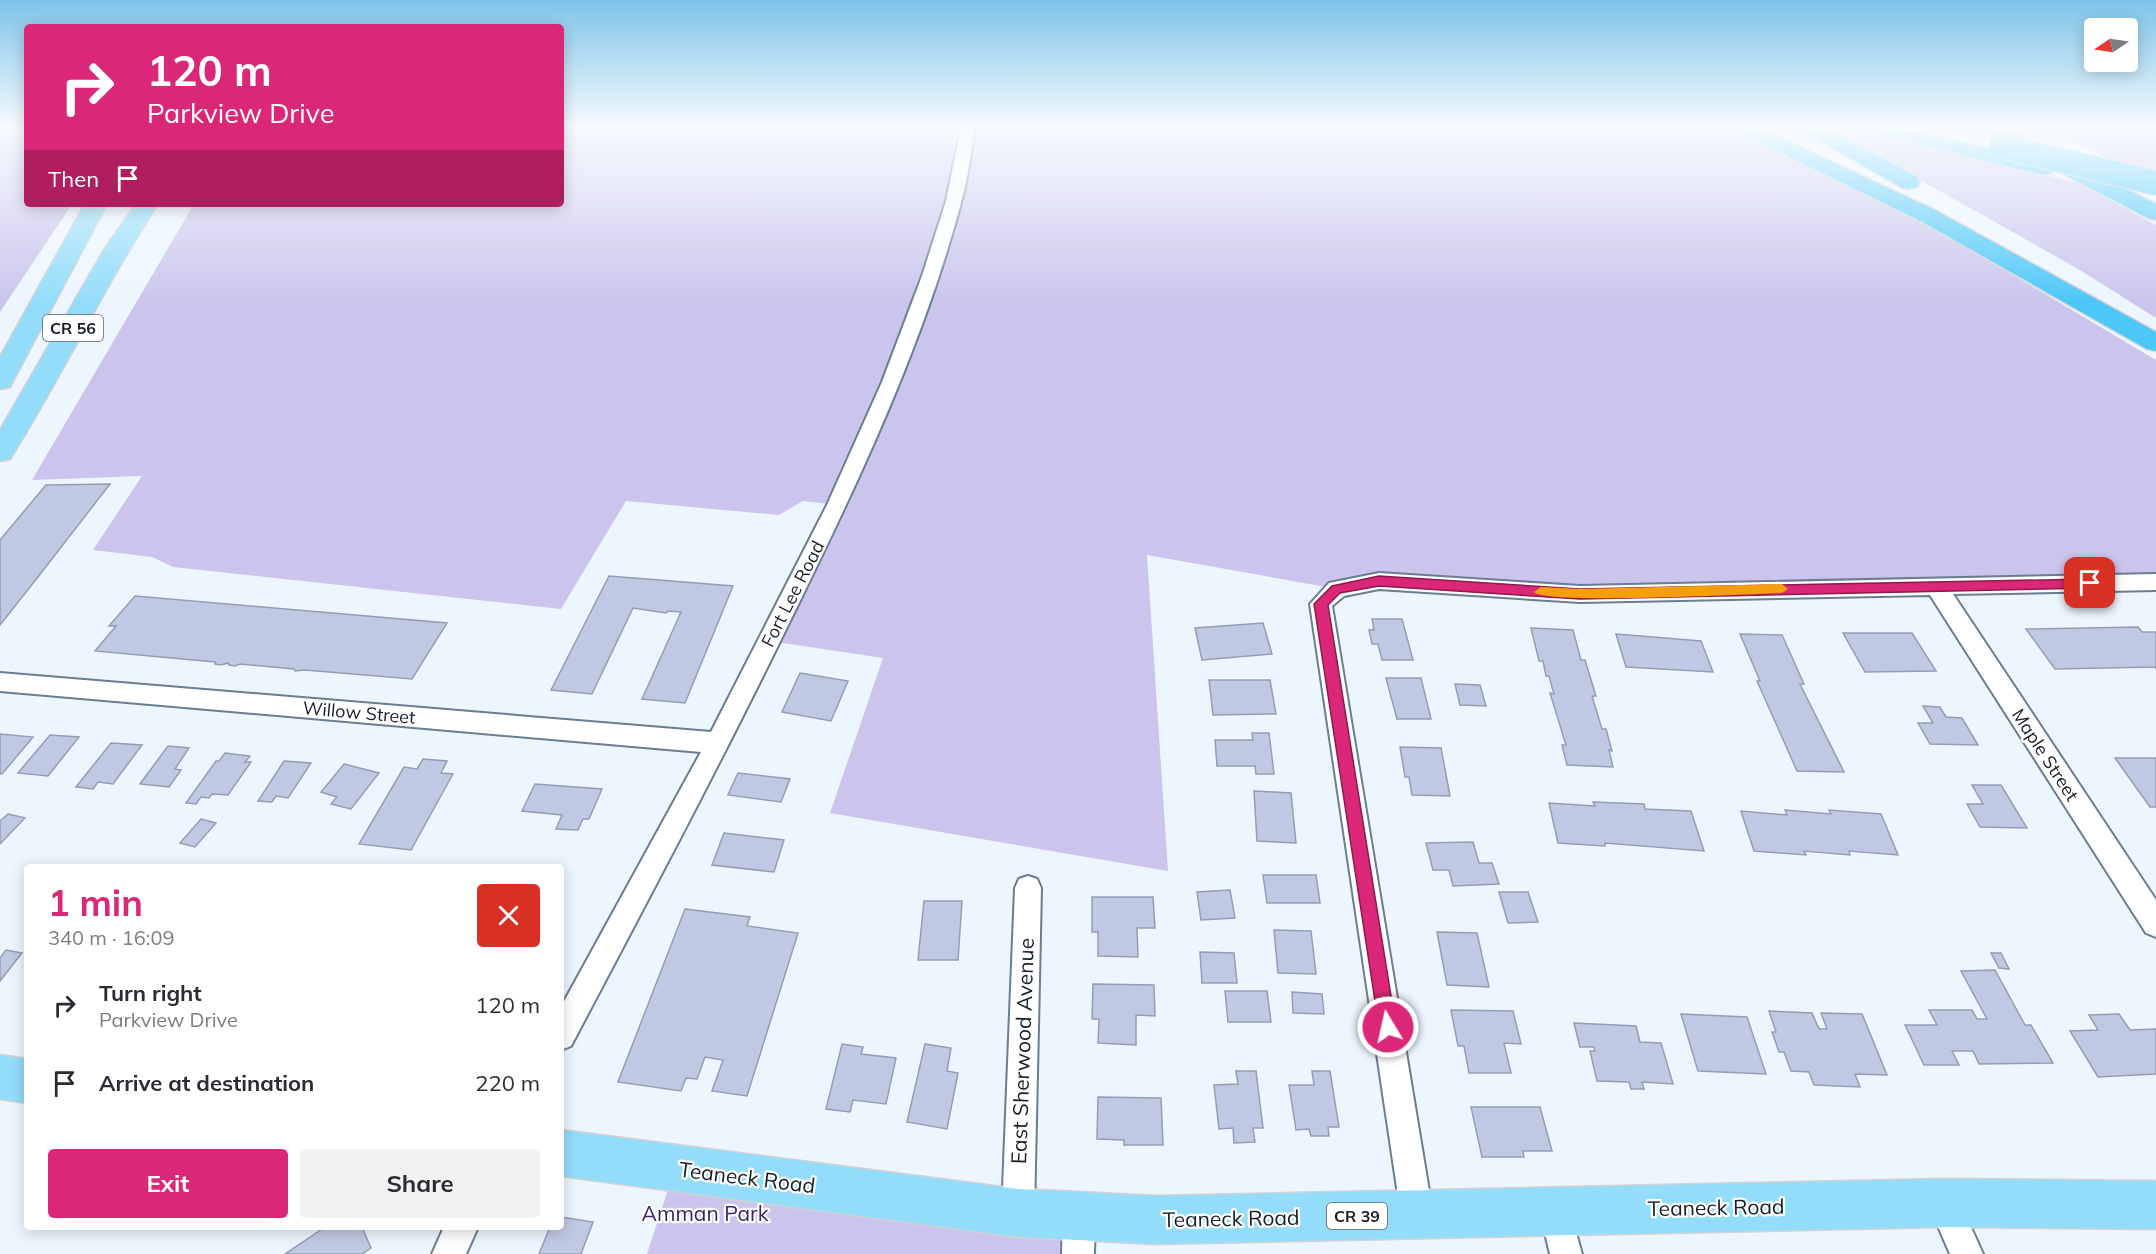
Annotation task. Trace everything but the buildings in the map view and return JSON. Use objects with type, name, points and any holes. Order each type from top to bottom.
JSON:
[{"type":"highway","points":[[1870,187],[1944,224],[2156,343]]},
{"type":"highway","points":[[1916,187],[2156,328]]},
{"type":"highway","points":[[2100,187],[2156,213]]},
{"type":"highway","points":[[2131,187],[2156,192]]},
{"type":"highway","points":[[2137,187],[2156,196]]},
{"type":"main road","name":"CR 56","points":[[0,381],[94,207]]},
{"type":"main road","name":"CR 56","points":[[0,452],[33,401],[117,248],[145,207]]},
{"type":"main road","points":[[0,1077],[24,1081]]},
{"type":"main road","name":"Teaneck Road","points":[[564,1153],[1018,1213],[1078,1236],[1157,1220],[1417,1215],[1561,1233],[1944,1203],[2156,1205]]},
{"type":"street","name":"Fort Lee Road","points":[[564,1030],[718,743],[832,517],[891,382],[930,276],[957,187]]},
{"type":"street","points":[[1417,1215],[1321,604],[1336,589],[1379,581],[1580,594],[2156,582]]},
{"type":"street","name":"Maple Street","points":[[1935,585],[2156,924]]},
{"type":"street","name":"Willow Street","points":[[0,682],[718,743]]},
{"type":"street","name":"East Sherwood Avenue","points":[[1018,1213],[1028,888]]},
{"type":"street","points":[[1944,1203],[1967,1254]]},
{"type":"street","points":[[448,1254],[460,1230]]},
{"type":"green space","points":[[0,187],[24,187],[24,207],[70,207],[0,312]]},
{"type":"green space","points":[[564,187],[1863,187],[2156,360],[2156,580],[1679,593],[1379,581],[1337,589],[1147,555],[1168,871],[830,813],[883,658],[769,641],[837,505],[803,501],[779,515],[626,501],[561,609],[173,567],[152,557],[93,550],[142,476],[32,480],[192,207],[564,207]]},
{"type":"green space","points":[[1932,187],[2085,187],[2156,225],[2156,318],[2080,270]]},
{"type":"green space","name":"Amman Park","points":[[675,1168],[1079,1217],[1078,1254],[647,1254]]},
{"type":"slow traffic","points":[[1541,592],[1679,593],[1782,589]]},
{"type":"route","points":[[1388,1027],[1321,604],[1336,589],[1379,581],[1580,594],[2090,583]]}]
